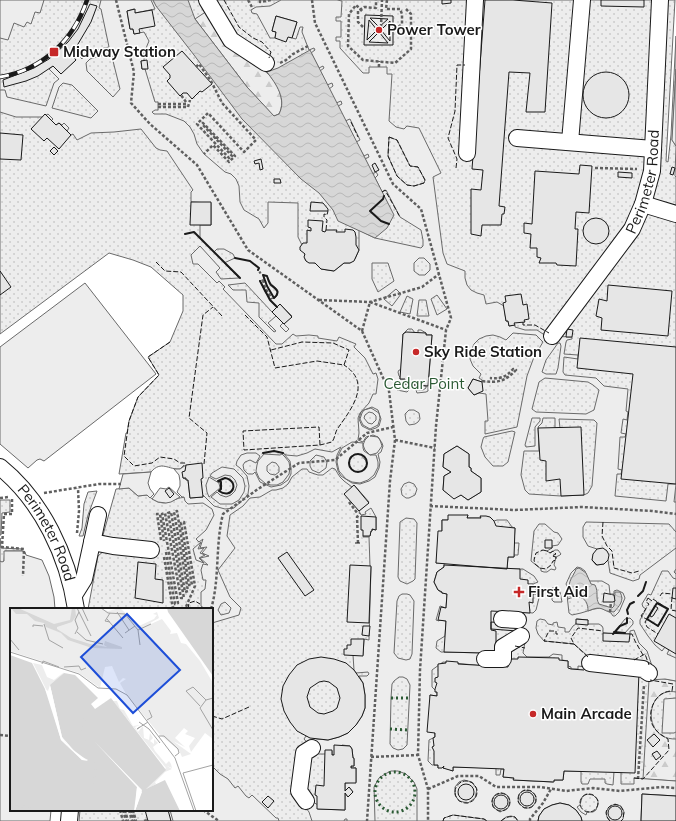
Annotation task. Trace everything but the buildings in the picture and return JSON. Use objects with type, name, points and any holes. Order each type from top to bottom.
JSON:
[{"type":"street","points":[[207,0],[230,40],[266,63]]},
{"type":"street","points":[[467,153],[475,0]]},
{"type":"street","points":[[570,142],[582,0]]},
{"type":"street","name":"Perimeter Road","points":[[552,336],[632,229],[643,204],[651,175],[660,0]]},
{"type":"street","points":[[517,138],[653,149]]},
{"type":"street","points":[[643,204],[676,214]]},
{"type":"street","name":"Perimeter Road","points":[[0,467],[13,478],[20,496],[35,504],[55,540],[65,565],[75,602]]},
{"type":"street","points":[[75,602],[84,579],[98,515]]},
{"type":"street","points":[[92,542],[113,546],[158,548]]},
{"type":"street","points":[[502,619],[518,620]]},
{"type":"street","points":[[485,660],[503,659],[503,647],[521,636]]},
{"type":"street","points":[[590,663],[646,671]]},
{"type":"street","points":[[306,801],[299,791],[304,753],[312,748]]},
{"type":"street","points":[[69,821],[70,811]]},
{"type":"path","points":[[116,0],[134,72],[131,103],[150,124],[196,165],[248,250],[362,331],[389,391],[395,440],[390,481],[367,821]]},
{"type":"path","points":[[248,0],[253,9]]},
{"type":"path","points":[[260,0],[260,2],[271,0]]},
{"type":"path","points":[[312,0],[315,22],[393,184],[421,209],[451,318],[446,330],[435,448],[420,670],[418,755],[428,789],[428,821]]},
{"type":"path","points":[[363,27],[358,22],[358,11],[364,7],[376,8],[376,0]]},
{"type":"path","points":[[380,28],[382,0]]},
{"type":"path","points":[[387,0],[386,9],[400,9],[402,14],[402,24],[396,29]]},
{"type":"path","points":[[361,10],[356,5],[349,14],[348,46],[362,60],[395,63],[411,49],[411,14],[406,9]]},
{"type":"path","points":[[266,63],[274,65],[279,64],[308,46]]},
{"type":"path","points":[[378,67],[379,61]]},
{"type":"path","points":[[196,67],[199,64],[211,81],[222,103],[256,140],[244,152],[208,113],[197,124],[230,158],[232,156],[202,124],[203,123],[235,156],[229,162],[214,145],[204,154]]},
{"type":"path","points":[[181,95],[186,104],[158,106],[188,107],[190,100]]},
{"type":"path","points":[[595,168],[639,169],[651,175]]},
{"type":"path","points":[[370,302],[422,287],[439,274]]},
{"type":"path","points":[[263,280],[265,288],[272,299]]},
{"type":"path","points":[[318,300],[370,302],[446,330]]},
{"type":"path","points":[[362,331],[370,302]]},
{"type":"path","points":[[482,381],[500,381],[509,378],[516,370],[514,369],[500,379],[490,378]]},
{"type":"path","points":[[210,608],[216,581],[220,526],[223,514],[258,489],[299,463],[335,460],[367,432],[393,427]]},
{"type":"path","points":[[395,440],[435,448]]},
{"type":"path","points":[[0,498],[99,484],[121,484]]},
{"type":"path","points":[[77,535],[79,511],[78,488]]},
{"type":"path","points":[[20,496],[12,514],[4,514],[2,547],[24,548],[23,576]]},
{"type":"path","points":[[349,502],[359,514],[357,516],[358,543]]},
{"type":"path","points":[[430,506],[515,510],[582,507],[652,511],[676,514]]},
{"type":"path","points":[[173,608],[158,548],[157,514],[160,514],[175,604],[178,603],[162,514],[165,513],[181,598],[184,598],[168,513],[171,512],[185,592],[188,591],[174,512],[177,511],[189,585],[192,585],[181,523],[184,522],[195,586],[185,608]]},
{"type":"path","points":[[610,612],[611,602]]},
{"type":"path","points":[[638,778],[644,680],[646,671]]},
{"type":"path","points":[[0,735],[10,736]]},
{"type":"path","points":[[371,757],[418,755]]},
{"type":"path","points":[[428,789],[458,776],[479,776],[496,786],[540,786],[566,792],[593,788],[620,791],[661,787],[676,788]]},
{"type":"path","points":[[530,821],[543,803],[551,788]]},
{"type":"path","points":[[120,811],[123,821]]},
{"type":"path","points":[[124,811],[127,821]]},
{"type":"path","points":[[131,811],[134,821]]},
{"type":"path","points":[[204,811],[219,821]]},
{"type":"path","points":[[144,821],[148,820]]},
{"type":"green space","name":"Cedar Point","points":[[0,0],[675,0],[666,161],[668,162],[671,135],[676,36],[676,69],[672,140],[676,146],[676,821],[79,821],[80,811],[213,811],[213,608],[88,608],[98,556],[105,550],[111,541],[103,535],[116,489],[129,488],[138,496],[147,495],[154,500],[165,503],[178,498],[190,498],[189,485],[183,478],[184,465],[180,469],[162,466],[155,468],[151,472],[119,474],[126,433],[138,397],[159,375],[148,357],[170,342],[183,311],[183,295],[151,267],[109,253],[0,334]]},
{"type":"green space","points":[[207,11],[247,58],[271,77],[280,92],[282,104],[279,114],[274,116],[247,87],[195,19]]},
{"type":"green space","points":[[97,491],[88,515],[83,536],[79,536],[82,528],[84,504],[88,492]]},
{"type":"green space","points":[[0,500],[10,500],[10,512],[2,513],[1,535],[0,535]]},
{"type":"green space","points":[[0,538],[1,548],[22,549],[22,551],[5,551],[4,561],[2,563],[0,561]]},
{"type":"green space","points":[[658,678],[676,681],[676,692],[666,692],[658,697],[653,704],[651,714],[652,723],[657,731],[665,737],[676,739],[676,781],[643,779],[649,680]]},
{"type":"shaded area","points":[[0,0],[44,0],[40,13],[35,12],[31,24],[27,22],[24,27],[14,23],[8,40],[0,38]]},
{"type":"shaded area","points":[[101,0],[151,0],[155,9],[135,13],[134,9],[127,11],[130,29],[133,29],[134,34],[144,32],[149,41],[144,53],[144,61],[141,61],[142,69],[145,69],[155,102],[158,102],[158,110],[152,112],[154,114],[166,114],[184,121],[190,127],[197,144],[204,154],[225,172],[231,174],[236,179],[239,186],[240,202],[244,210],[259,219],[264,228],[268,223],[268,202],[298,203],[298,237],[302,245],[300,247],[305,254],[306,261],[315,263],[321,269],[334,271],[344,263],[350,263],[355,259],[359,250],[359,230],[375,238],[421,248],[423,246],[423,240],[421,230],[400,217],[386,190],[382,192],[375,178],[378,175],[376,172],[372,174],[365,159],[369,157],[368,154],[364,156],[356,142],[360,140],[350,119],[345,121],[338,106],[342,104],[341,101],[336,103],[329,89],[333,86],[332,83],[327,85],[320,71],[324,68],[323,66],[319,68],[311,53],[315,50],[314,48],[309,50],[302,32],[303,27],[300,27],[296,39],[292,38],[297,22],[276,16],[272,31],[276,32],[275,38],[270,38],[257,14],[252,13],[251,10],[256,7],[270,6],[281,0],[342,1],[341,17],[336,17],[336,21],[341,21],[341,37],[336,37],[336,41],[340,41],[340,48],[363,73],[369,73],[369,67],[387,67],[387,74],[392,74],[389,121],[396,127],[404,129],[407,126],[419,128],[441,173],[433,177],[443,253],[447,264],[465,271],[467,285],[471,290],[484,295],[486,304],[497,302],[504,306],[506,321],[508,321],[509,326],[515,325],[515,327],[525,330],[537,330],[546,336],[572,337],[572,339],[567,340],[566,342],[564,354],[578,355],[578,359],[564,357],[563,372],[565,375],[596,378],[604,386],[628,389],[626,411],[628,412],[627,420],[623,419],[621,433],[626,434],[625,437],[620,437],[618,469],[622,470],[621,474],[617,474],[615,496],[666,501],[668,484],[676,484],[674,502],[676,502],[676,532],[669,524],[586,522],[583,527],[583,537],[588,546],[597,549],[592,560],[596,565],[604,564],[608,560],[610,573],[633,581],[639,579],[640,575],[676,548],[676,569],[674,572],[676,574],[676,579],[673,578],[668,571],[662,571],[651,595],[648,594],[642,604],[646,609],[640,620],[640,624],[655,645],[662,651],[665,647],[669,650],[667,654],[676,658],[676,681],[665,679],[649,680],[653,669],[647,651],[639,643],[634,630],[630,631],[630,634],[624,634],[633,624],[633,621],[630,618],[625,619],[613,634],[603,633],[602,626],[599,624],[587,624],[588,620],[577,619],[576,624],[569,632],[565,632],[565,628],[558,627],[557,622],[553,623],[553,625],[540,619],[537,621],[536,628],[538,634],[544,641],[574,644],[590,658],[586,667],[578,666],[578,669],[571,669],[571,667],[568,666],[568,661],[562,660],[562,655],[553,654],[549,657],[527,657],[523,653],[525,642],[517,631],[518,612],[533,613],[536,610],[539,598],[536,594],[533,594],[533,591],[536,591],[536,587],[533,586],[533,584],[538,582],[534,576],[523,569],[507,569],[508,557],[518,555],[519,543],[514,543],[515,528],[512,527],[507,520],[494,521],[480,517],[481,518],[467,518],[468,515],[442,520],[442,531],[436,563],[444,563],[444,567],[437,572],[434,582],[438,590],[447,594],[446,608],[440,606],[436,620],[446,621],[445,636],[437,641],[436,648],[441,652],[485,653],[485,666],[443,662],[432,670],[432,687],[437,692],[437,696],[430,695],[435,737],[429,740],[428,761],[432,765],[438,765],[438,768],[444,766],[443,768],[453,771],[453,767],[496,768],[496,775],[500,775],[501,769],[504,769],[503,777],[514,778],[514,780],[553,782],[554,780],[563,780],[564,771],[581,771],[582,784],[588,784],[590,779],[605,779],[605,783],[613,785],[614,772],[621,772],[621,784],[634,784],[634,778],[676,781],[676,796],[642,794],[641,821],[621,821],[623,819],[624,812],[621,806],[615,804],[609,807],[606,812],[610,821],[582,821],[576,810],[569,805],[560,803],[544,809],[539,816],[538,821],[518,821],[515,817],[511,816],[506,817],[501,821],[487,821],[484,819],[453,815],[444,818],[443,821],[417,821],[417,789],[414,782],[406,774],[398,771],[391,771],[379,778],[374,787],[375,821],[347,821],[347,819],[345,819],[344,821],[312,821],[309,812],[303,804],[308,799],[318,805],[318,809],[345,810],[345,793],[348,797],[353,792],[349,787],[345,791],[345,783],[356,782],[356,768],[351,768],[351,766],[354,766],[354,759],[350,746],[342,745],[334,755],[332,755],[332,751],[325,754],[317,754],[304,739],[306,736],[328,740],[348,733],[356,725],[365,708],[363,683],[359,676],[367,676],[369,674],[368,672],[356,673],[354,670],[353,655],[363,655],[364,639],[369,640],[371,567],[369,537],[363,536],[370,536],[372,529],[376,530],[376,517],[371,508],[365,512],[366,514],[361,515],[359,511],[369,502],[355,486],[352,487],[344,481],[335,469],[332,468],[323,475],[309,472],[307,469],[302,469],[292,477],[288,484],[283,488],[272,490],[260,497],[250,498],[243,506],[230,515],[227,536],[235,548],[218,570],[230,597],[241,608],[239,615],[213,623],[213,608],[204,608],[201,606],[201,592],[205,589],[206,580],[203,580],[201,570],[203,564],[208,565],[200,558],[209,556],[202,553],[207,547],[200,548],[203,539],[199,542],[196,539],[206,530],[214,515],[212,509],[203,503],[188,504],[184,497],[177,492],[180,486],[180,481],[179,475],[174,469],[180,469],[186,465],[183,478],[188,480],[190,498],[203,497],[203,495],[214,506],[225,509],[234,508],[248,494],[249,486],[247,476],[236,465],[241,455],[247,453],[256,453],[260,456],[256,463],[250,460],[245,462],[243,465],[244,470],[248,474],[253,474],[255,472],[260,482],[271,487],[281,485],[288,480],[291,474],[290,461],[283,453],[286,455],[297,456],[315,449],[332,452],[341,447],[337,455],[336,462],[341,476],[352,483],[360,484],[369,481],[375,477],[379,468],[380,462],[378,454],[381,452],[383,446],[380,440],[382,446],[377,453],[370,455],[365,450],[363,445],[369,436],[366,437],[363,442],[358,440],[358,418],[360,413],[369,403],[373,394],[376,394],[378,379],[376,373],[373,374],[365,358],[354,347],[356,344],[339,337],[337,341],[318,338],[318,336],[296,336],[293,334],[282,344],[276,344],[223,289],[225,287],[219,281],[217,283],[198,264],[193,264],[191,255],[200,246],[220,268],[216,272],[221,279],[239,278],[224,263],[235,258],[233,254],[224,249],[217,249],[214,252],[200,238],[200,225],[211,225],[211,203],[191,202],[191,192],[193,190],[167,151],[156,148],[141,129],[91,133],[77,140],[73,134],[71,135],[67,131],[69,128],[64,123],[62,125],[59,123],[56,125],[51,121],[53,119],[48,114],[43,117],[16,117],[0,112],[0,90],[5,90],[7,97],[46,106],[54,83],[59,79],[49,69],[53,66],[61,73],[76,60],[70,53],[73,50],[82,59],[88,52],[109,47],[101,9],[99,8]],"holes":[[[111,53],[120,89],[113,97],[87,71],[86,63],[90,59]],[[63,83],[72,85],[98,111],[91,118],[52,108],[59,87]],[[389,137],[397,140],[410,166],[418,167],[425,180],[424,183],[414,186],[407,185],[397,176],[388,156]],[[419,258],[424,258],[430,264],[430,270],[425,275],[419,275],[414,271],[414,263]],[[372,263],[388,263],[394,281],[378,292],[372,279]],[[263,275],[267,276],[271,284],[278,291],[277,296],[270,299],[260,281],[264,279]],[[245,283],[272,312],[280,304],[292,316],[284,324],[289,329],[286,332],[280,326],[283,323],[276,316],[268,323],[276,331],[274,332],[259,317],[259,303],[247,302],[246,290],[233,290],[228,285]],[[396,289],[401,294],[392,306],[384,299]],[[437,295],[447,309],[437,315],[431,299]],[[407,296],[413,299],[410,314],[400,312]],[[419,300],[426,300],[429,316],[417,316]],[[408,329],[412,329],[415,333],[418,333],[418,330],[421,330],[426,333],[426,335],[432,335],[428,391],[417,393],[416,390],[423,390],[426,386],[411,385],[407,392],[397,390],[399,385],[405,384],[405,379],[400,379],[398,372],[401,370],[403,334]],[[513,333],[536,335],[543,342],[534,357],[527,376],[517,427],[485,434],[485,421],[488,421],[486,394],[479,393],[474,395],[468,388],[473,379],[482,382],[479,378],[481,374],[473,366],[470,359],[474,344],[479,339],[493,335],[506,340]],[[558,343],[560,343],[561,346],[556,374],[546,374],[542,372],[546,360]],[[545,378],[588,382],[599,390],[594,410],[586,414],[536,412],[532,409],[539,382]],[[372,407],[378,410],[381,419],[379,426],[370,430],[362,426],[359,419],[361,412]],[[409,410],[414,410],[419,413],[420,419],[415,424],[409,425],[406,421],[405,414]],[[532,418],[540,418],[540,421],[535,427],[535,446],[526,447],[525,445]],[[543,418],[555,418],[555,428],[560,428],[559,419],[594,420],[597,423],[592,486],[588,493],[584,495],[561,496],[529,494],[525,490],[521,475],[524,451],[539,451],[538,427],[542,423]],[[512,431],[515,432],[508,462],[503,466],[493,466],[485,457],[481,447],[484,437]],[[457,446],[469,454],[469,467],[471,468],[471,471],[481,478],[481,492],[468,500],[461,495],[454,498],[443,490],[444,476],[451,472],[443,467],[444,454]],[[316,455],[324,457],[327,462],[326,468],[319,473],[312,470],[310,461]],[[409,482],[414,484],[417,489],[415,495],[409,498],[402,495],[401,489],[404,484]],[[406,518],[414,519],[417,523],[415,579],[407,584],[400,581],[398,577],[400,522]],[[539,524],[545,524],[554,532],[558,533],[562,539],[558,545],[552,546],[552,548],[547,551],[550,553],[558,550],[561,554],[556,557],[554,565],[556,568],[555,570],[551,569],[544,572],[541,571],[541,569],[531,561],[534,531]],[[577,567],[585,571],[589,581],[602,581],[609,585],[610,594],[614,594],[614,591],[617,590],[623,593],[625,598],[619,612],[615,616],[601,608],[572,615],[569,613],[567,595],[569,590],[566,584],[571,573]],[[552,588],[557,588],[560,592],[562,602],[554,602],[552,597],[555,595],[552,592]],[[402,594],[407,594],[410,595],[414,601],[412,654],[410,659],[406,660],[398,658],[394,653],[397,601],[399,596]],[[225,602],[231,608],[229,613],[221,615],[218,610],[221,604]],[[399,677],[407,679],[410,685],[407,745],[403,749],[398,750],[393,748],[390,744],[392,684],[394,681]],[[464,780],[472,782],[477,789],[475,798],[468,803],[459,801],[455,795],[455,787],[459,782]],[[524,790],[531,791],[536,796],[536,802],[532,807],[524,808],[518,802],[519,794]],[[501,793],[507,795],[510,801],[508,808],[500,812],[493,807],[492,801],[494,796]],[[586,794],[593,795],[598,800],[596,810],[593,812],[587,812],[586,815],[577,807],[580,805],[582,797]]]},
{"type":"shaded area","points":[[676,69],[676,146],[672,140]]},
{"type":"shaded area","points":[[85,283],[156,374],[44,461],[40,459],[37,460],[28,468],[0,444],[0,347]]},
{"type":"shaded area","points":[[371,408],[379,413],[380,418],[378,425],[370,429],[363,425],[360,419],[364,410]],"holes":[[[369,412],[376,416],[376,420],[372,424],[368,423],[364,418],[365,415]]]},
{"type":"shaded area","points":[[352,442],[363,443],[364,451],[370,455],[376,455],[378,467],[374,475],[368,480],[360,483],[352,482],[346,479],[339,471],[337,462],[338,456],[342,448]],"holes":[[[355,454],[361,455],[366,461],[367,465],[362,471],[355,472],[349,465],[350,457]]]},
{"type":"shaded area","points":[[264,454],[282,454],[289,462],[289,474],[283,482],[277,485],[266,484],[259,478],[256,471],[258,461]],"holes":[[[272,462],[276,463],[279,467],[279,472],[275,475],[270,474],[267,471],[267,466]]]},
{"type":"shaded area","points":[[222,467],[234,469],[243,478],[245,486],[244,492],[239,500],[232,504],[220,504],[211,497],[217,492],[226,497],[235,491],[237,485],[231,476],[225,475],[216,479],[210,476]]},
{"type":"shaded area","points":[[151,472],[148,483],[154,494],[150,498],[147,495],[138,496],[129,488],[119,489],[123,474]]},
{"type":"shaded area","points":[[209,477],[219,483],[220,488],[209,497],[206,485]]},
{"type":"shaded area","points":[[169,487],[180,497],[166,503],[158,502],[152,499],[160,488],[166,489]]},
{"type":"shaded area","points":[[201,542],[198,549],[204,548],[200,553],[205,555],[199,558],[204,563],[196,560],[193,549]]},
{"type":"shaded area","points":[[4,551],[22,551],[25,552],[26,555],[42,560],[49,576],[54,597],[55,608],[10,608],[10,811],[51,811],[50,821],[0,821],[0,561],[4,561]]},
{"type":"shaded area","points":[[676,698],[676,732],[662,733],[664,699]]},
{"type":"shaded area","points":[[213,767],[228,779],[235,788],[238,786],[246,796],[249,798],[252,795],[276,818],[278,818],[279,821],[173,821],[170,811],[213,811]]},
{"type":"water","points":[[153,0],[188,0],[195,19],[247,87],[274,116],[279,114],[282,103],[277,87],[267,72],[278,68],[310,50],[394,215],[387,228],[375,238],[338,221],[333,210],[319,193],[301,179],[242,119]]},
{"type":"water","points":[[579,568],[586,573],[591,584],[595,585],[599,604],[612,608],[614,606],[615,592],[620,592],[622,601],[614,612],[600,608],[588,611],[587,603],[582,598],[576,597],[568,599],[567,595],[570,590],[570,581],[576,569]]},
{"type":"railway","points":[[0,77],[29,68],[43,60],[54,51],[74,28],[87,0]]},
{"type":"hedge","points":[[391,698],[410,698]]},
{"type":"hedge","points":[[390,729],[408,730]]},
{"type":"hedge","points":[[395,772],[403,774],[409,778],[413,784],[415,792],[413,800],[409,806],[403,810],[395,812],[387,810],[381,806],[377,800],[375,792],[377,784],[381,778],[387,774],[395,772]]},
{"type":"fence","points":[[224,0],[239,27],[253,38],[262,42],[271,52],[269,58]]},
{"type":"fence","points":[[456,168],[457,159],[448,138],[455,111],[457,65],[465,65]]},
{"type":"fence","points":[[351,122],[358,137]]},
{"type":"fence","points":[[389,137],[397,140],[410,166],[418,167],[425,180],[424,183],[414,186],[407,185],[397,176],[388,156],[389,137]]},
{"type":"fence","points":[[382,192],[385,190],[400,217]]},
{"type":"fence","points":[[326,230],[327,220],[324,217],[324,214],[327,215],[328,211]]},
{"type":"fence","points":[[156,262],[165,271],[181,272],[222,316]]},
{"type":"fence","points":[[204,464],[207,433],[189,418],[203,315],[213,307]]},
{"type":"fence","points":[[245,315],[267,337],[275,368],[317,361],[344,365],[349,350],[333,343],[302,342],[271,350]]},
{"type":"fence","points":[[523,322],[523,325],[535,325],[549,333]]},
{"type":"fence","points":[[170,342],[148,357],[159,375],[138,397],[129,421],[124,456],[134,466],[152,463],[160,457],[174,459],[180,463],[185,463],[186,465]]},
{"type":"fence","points":[[320,445],[319,427],[243,431],[244,450],[320,445],[332,442],[337,430],[349,412],[357,396],[357,380],[352,372],[344,365]]},
{"type":"fence","points":[[603,522],[602,536],[607,546],[612,551],[614,568],[632,573],[639,571]]},
{"type":"fence","points":[[355,543],[362,543]]},
{"type":"fence","points":[[543,550],[550,553],[553,551],[556,554],[552,556],[556,557],[556,560],[553,561],[546,569],[540,568],[535,564],[534,560],[536,553],[543,550]]},
{"type":"fence","points":[[660,596],[662,593],[672,594]]},
{"type":"fence","points":[[672,597],[671,610],[676,611]]},
{"type":"fence","points":[[648,598],[652,601],[653,599],[668,609],[658,626],[641,616],[649,604],[646,602],[648,598]]},
{"type":"fence","points":[[188,608],[189,603],[195,601],[200,604]]},
{"type":"fence","points":[[647,619],[645,622],[647,627],[658,634]]},
{"type":"fence","points":[[588,657],[574,644],[571,638],[578,628],[603,631]]},
{"type":"fence","points":[[558,634],[556,634],[556,631],[549,631],[544,641],[574,644]]},
{"type":"fence","points":[[630,634],[632,634],[643,655]]},
{"type":"fence","points":[[515,646],[525,648]]},
{"type":"fence","points":[[634,660],[645,654],[649,665]]},
{"type":"fence","points":[[634,778],[643,779],[669,750],[668,739],[658,733],[653,726],[651,713],[652,707],[657,698],[661,694],[672,691],[673,684],[650,680]]},
{"type":"fence","points":[[213,716],[222,719],[249,707]]},
{"type":"fence","points":[[462,781],[470,781],[477,788],[477,792],[477,796],[470,803],[462,803],[455,796],[455,788],[462,781]]},
{"type":"fence","points":[[523,790],[531,790],[536,795],[536,799],[534,806],[531,808],[523,808],[518,803],[518,795],[523,790]]},
{"type":"fence","points":[[497,793],[505,793],[510,798],[510,802],[508,809],[505,811],[497,811],[492,806],[492,798],[497,793]]},
{"type":"fence","points":[[585,794],[593,794],[598,799],[598,803],[596,810],[593,812],[585,812],[580,807],[580,799],[585,794]]},
{"type":"fence","points":[[610,821],[606,812],[610,806],[614,805],[621,807],[624,812],[623,819],[621,821]]},
{"type":"fence","points":[[443,821],[444,818],[453,815],[484,819],[487,821]]},
{"type":"fence","points":[[501,821],[511,817],[515,817],[518,821]]},
{"type":"wall","points":[[384,196],[383,199],[370,211],[381,221],[389,224]]},
{"type":"wall","points":[[185,234],[194,232],[240,278]]},
{"type":"wall","points":[[235,258],[250,261],[259,268],[258,270]]},
{"type":"wall","points":[[263,275],[267,276],[270,284],[277,291],[274,298],[263,275]]},
{"type":"wall","points":[[260,281],[270,300],[277,307]]},
{"type":"wall","points":[[263,453],[274,451],[283,453]]},
{"type":"wall","points":[[358,454],[364,457],[367,463],[364,469],[358,472],[352,469],[349,463],[352,457],[358,454]]},
{"type":"wall","points":[[225,478],[230,480],[233,486],[231,492],[228,493],[219,491],[221,489],[221,482],[218,481],[225,478]]},
{"type":"wall","points":[[638,596],[643,591],[646,582]]},
{"type":"wall","points":[[628,614],[627,610],[630,604],[634,602]]},
{"type":"wall","points":[[657,603],[668,609],[658,626],[647,619],[657,603]]},
{"type":"wall","points":[[613,634],[620,626],[627,623],[627,618]]},
{"type":"wall","points":[[614,632],[625,633]]},
{"type":"place","name":"Power Tower","points":[[379,30]]},
{"type":"place","name":"Midway Station","points":[[54,52]]},
{"type":"place","name":"Sky Ride Station","points":[[416,352]]},
{"type":"place","name":"First Aid","points":[[519,592]]},
{"type":"place","name":"Main Arcade","points":[[533,714]]}]
